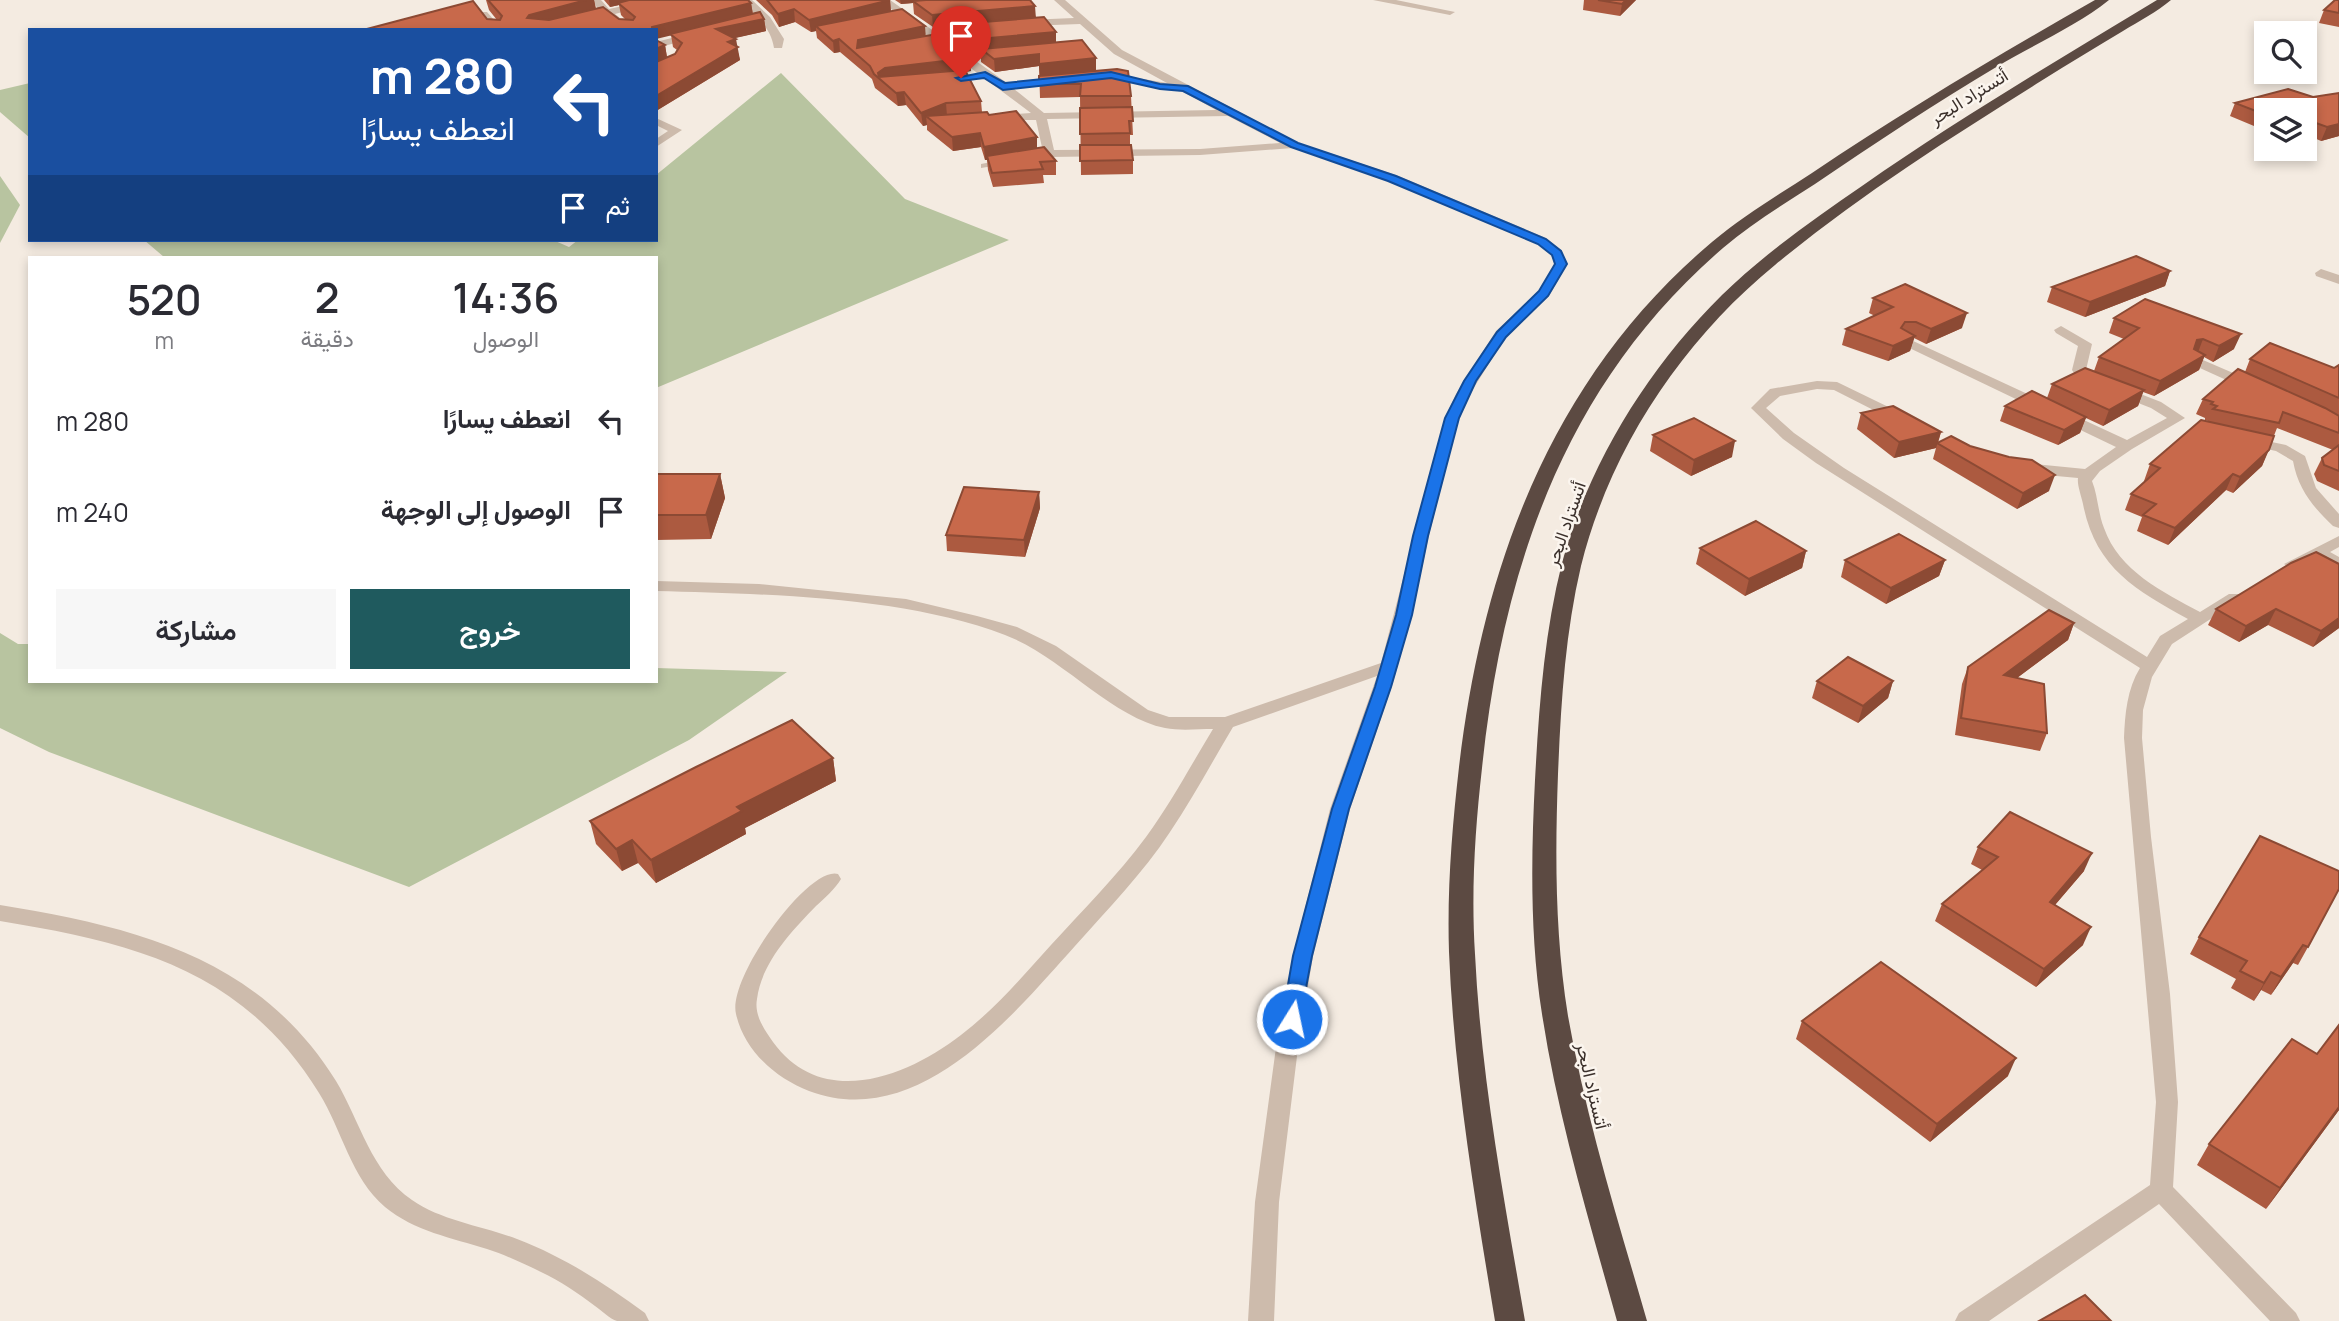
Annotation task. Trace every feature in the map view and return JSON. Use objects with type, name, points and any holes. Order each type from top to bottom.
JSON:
[{"type":"highway","name":"أتستراد البحر","points":[[1510,1321],[1471,1068],[1462,953],[1462,880],[1471,747],[1481,673],[1496,608],[1513,554],[1549,459],[1597,378],[1629,337],[1716,247],[1883,130],[1959,82],[2104,0]]},
{"type":"highway","name":"أتستراد البحر","points":[[1632,1321],[1560,1046],[1546,944],[1544,828],[1553,676],[1572,563],[1589,513],[1611,463],[1657,380],[1724,302],[1802,235],[1899,166],[2165,0]]},
{"type":"street","points":[[596,0],[606,12],[627,28]]},
{"type":"street","points":[[572,21],[663,0]]},
{"type":"street","points":[[746,0],[765,18],[779,39],[778,46]]},
{"type":"street","points":[[884,0],[928,38],[941,36],[985,75],[1041,116],[1049,154]]},
{"type":"street","points":[[1059,0],[1103,46],[1230,113],[1294,145],[1392,178],[1542,241],[1557,253],[1561,264],[1544,293],[1501,334],[1472,377],[1452,418],[1389,666],[1340,809],[1303,956],[1288,1040],[1268,1202],[1261,1321]]},
{"type":"street","points":[[1378,0],[1450,12]]},
{"type":"street","points":[[483,14],[496,28]]},
{"type":"street","points":[[752,21],[765,18]]},
{"type":"street","points":[[1017,24],[1080,20]]},
{"type":"street","points":[[658,44],[711,31]]},
{"type":"street","points":[[658,45],[677,56]]},
{"type":"street","points":[[964,58],[977,57]]},
{"type":"street","points":[[973,77],[985,75]]},
{"type":"street","points":[[1098,77],[1111,75],[1160,86],[1185,88]]},
{"type":"street","points":[[1003,87],[1071,80]]},
{"type":"street","points":[[984,119],[1230,113]]},
{"type":"street","points":[[658,122],[676,130],[658,144]]},
{"type":"street","points":[[985,166],[1049,154],[1200,152],[1294,145]]},
{"type":"street","points":[[2321,273],[2339,280]]},
{"type":"street","points":[[2061,330],[2085,344],[2079,370],[2084,377],[2174,414],[2178,419],[2127,446],[2087,474],[2084,480],[2092,502],[2096,530],[2115,559],[2138,582],[2201,619]]},
{"type":"street","points":[[1906,343],[2127,446]]},
{"type":"street","points":[[2196,361],[2260,390]]},
{"type":"street","points":[[1915,426],[1837,386],[1817,385],[1775,392],[1758,408],[1778,429],[1812,454],[2148,666]]},
{"type":"street","points":[[2170,424],[2196,429]]},
{"type":"street","points":[[2235,438],[2281,449],[2300,459],[2303,479],[2310,494],[2339,523]]},
{"type":"street","points":[[2004,466],[2087,474]]},
{"type":"street","points":[[2275,573],[2339,541]]},
{"type":"street","points":[[2318,552],[2339,564]]},
{"type":"street","points":[[658,586],[759,589],[919,607],[1011,631],[1050,650],[1088,679],[1142,714],[1168,723],[1226,723],[1389,666]]},
{"type":"street","points":[[2254,586],[2165,640],[2148,666],[2134,710],[2133,738],[2167,1102],[2161,1190],[2287,1321]]},
{"type":"street","points":[[831,879],[784,928],[763,955],[750,978],[745,1001],[748,1021],[769,1056],[806,1081],[831,1089],[854,1092],[876,1090],[904,1081],[936,1065],[997,1020],[1135,864],[1164,827],[1226,723]]},
{"type":"street","points":[[0,913],[76,926],[164,950],[213,972],[275,1016],[301,1045],[341,1111],[360,1153],[380,1183],[402,1207],[433,1222],[493,1241],[546,1262],[636,1321]]},
{"type":"street","points":[[1968,1321],[2161,1190]]},
{"type":"green space","points":[[781,73],[905,199],[1009,240],[658,387],[658,256],[163,256],[146,242],[558,242],[569,247],[575,242],[658,242],[658,173]]},
{"type":"green space","points":[[28,83],[28,136],[0,112],[0,90]]},
{"type":"green space","points":[[0,176],[20,205],[0,243]]},
{"type":"green space","points":[[0,633],[18,644],[28,644],[28,683],[658,683],[658,668],[787,672],[689,740],[409,887],[49,752],[0,728]]},
{"type":"building","points":[[488,0],[586,0],[529,15],[527,18],[549,20],[603,7],[619,19],[633,20],[635,17],[618,3],[629,0],[748,0],[751,3],[652,28],[371,28],[473,1],[487,19],[500,20],[502,16]]},
{"type":"building","points":[[767,0],[890,0],[809,20],[794,9],[778,14]]},
{"type":"building","points":[[1030,0],[1035,6],[932,15],[913,1]]},
{"type":"building","points":[[1598,0],[1626,0],[1622,4]]},
{"type":"building","points":[[2335,0],[2339,0],[2339,13],[2324,10]]},
{"type":"building","points":[[902,9],[925,26],[858,40],[857,48],[937,34],[970,58],[885,68],[878,73],[879,77],[965,70],[981,101],[946,103],[921,113],[904,92],[896,93],[874,74],[870,66],[839,39],[833,41],[816,26]]},
{"type":"building","points":[[760,12],[764,19],[716,29],[736,39],[728,42],[738,47],[658,95],[658,61],[675,54],[682,43],[670,34]]},
{"type":"building","points":[[1044,17],[1056,32],[967,40],[946,25]]},
{"type":"building","points":[[1082,40],[1096,58],[1039,64],[1039,54],[994,59],[981,49]]},
{"type":"building","points":[[1117,69],[1128,71],[1131,96],[1080,96],[1081,84],[1039,84],[1039,76]]},
{"type":"building","points":[[2288,89],[2313,97],[2339,93],[2339,124],[2327,127],[2317,123],[2317,98],[2254,98],[2254,110],[2235,103]]},
{"type":"building","points":[[1132,107],[1130,133],[1080,134],[1080,108]]},
{"type":"building","points":[[1016,111],[1037,137],[984,147],[980,133],[952,137],[926,116],[987,112],[989,115]]},
{"type":"building","points":[[1080,145],[1131,145],[1133,160],[1080,161]]},
{"type":"building","points":[[1044,147],[1056,161],[1040,162],[1043,169],[992,173],[987,156]]},
{"type":"building","points":[[2136,256],[2170,271],[2090,302],[2052,287]]},
{"type":"building","points":[[1905,284],[1967,313],[1931,329],[1916,322],[1905,322],[1901,328],[1915,336],[1893,346],[1846,329],[1893,307],[1873,298]]},
{"type":"building","points":[[2145,299],[2241,334],[2219,346],[2203,339],[2197,340],[2194,349],[2205,355],[2160,381],[2099,357],[2139,328],[2114,318]]},
{"type":"building","points":[[2270,343],[2334,368],[2339,365],[2339,398],[2250,359]]},
{"type":"building","points":[[2085,368],[2144,390],[2109,410],[2052,384]]},
{"type":"building","points":[[2238,369],[2339,416],[2339,433],[2283,412],[2279,423],[2213,409],[2217,406],[2203,399]]},
{"type":"building","points":[[2032,391],[2086,417],[2064,430],[2005,406]]},
{"type":"building","points":[[1893,406],[1941,432],[1899,442],[1861,413]]},
{"type":"building","points":[[1694,418],[1735,441],[1694,460],[1653,435]]},
{"type":"building","points":[[2201,420],[2274,436],[2269,450],[2240,477],[2233,474],[2175,528],[2143,515],[2156,504],[2131,494],[2160,468],[2150,464]]},
{"type":"building","points":[[1951,436],[1970,446],[2009,457],[2032,460],[2055,475],[2023,493],[1937,443]]},
{"type":"building","points":[[2339,445],[2339,471],[2324,465],[2322,458]]},
{"type":"building","points":[[658,474],[720,474],[706,515],[658,515]]},
{"type":"building","points":[[964,487],[1039,492],[1024,540],[946,535]]},
{"type":"building","points":[[1756,521],[1806,551],[1749,579],[1700,548]]},
{"type":"building","points":[[1899,534],[1945,560],[1891,588],[1845,560]]},
{"type":"building","points":[[2316,552],[2339,564],[2339,618],[2321,631],[2276,609],[2246,626],[2216,609],[2291,563]]},
{"type":"building","points":[[2049,610],[2074,623],[2004,675],[2044,684],[2047,733],[1961,718],[1968,667]]},
{"type":"building","points":[[1848,657],[1893,681],[1863,706],[1817,681]]},
{"type":"building","points":[[792,720],[833,758],[737,807],[742,811],[651,860],[632,840],[616,849],[590,821],[696,767]]},
{"type":"building","points":[[2010,812],[2092,853],[2050,902],[2091,927],[2044,969],[1942,904],[1998,857],[1978,847]]},
{"type":"building","points":[[2260,836],[2339,871],[2339,889],[2308,947],[2303,945],[2281,977],[2271,972],[2264,983],[2240,971],[2247,961],[2199,937]]},
{"type":"building","points":[[1881,962],[2016,1058],[1937,1124],[1802,1021]]},
{"type":"building","points":[[2339,1025],[2339,1107],[2280,1188],[2209,1144],[2292,1039],[2317,1054]]},
{"type":"building","points":[[2085,1295],[2111,1321],[2039,1321]]},
{"type":"route","points":[[961,78],[985,75],[1003,87],[1111,75],[1160,86],[1185,88],[1294,145],[1392,178],[1542,241],[1557,253],[1561,264],[1544,293],[1501,334],[1470,381],[1452,418],[1421,536],[1404,615],[1383,687],[1340,809],[1303,956],[1292,1019]]}]
